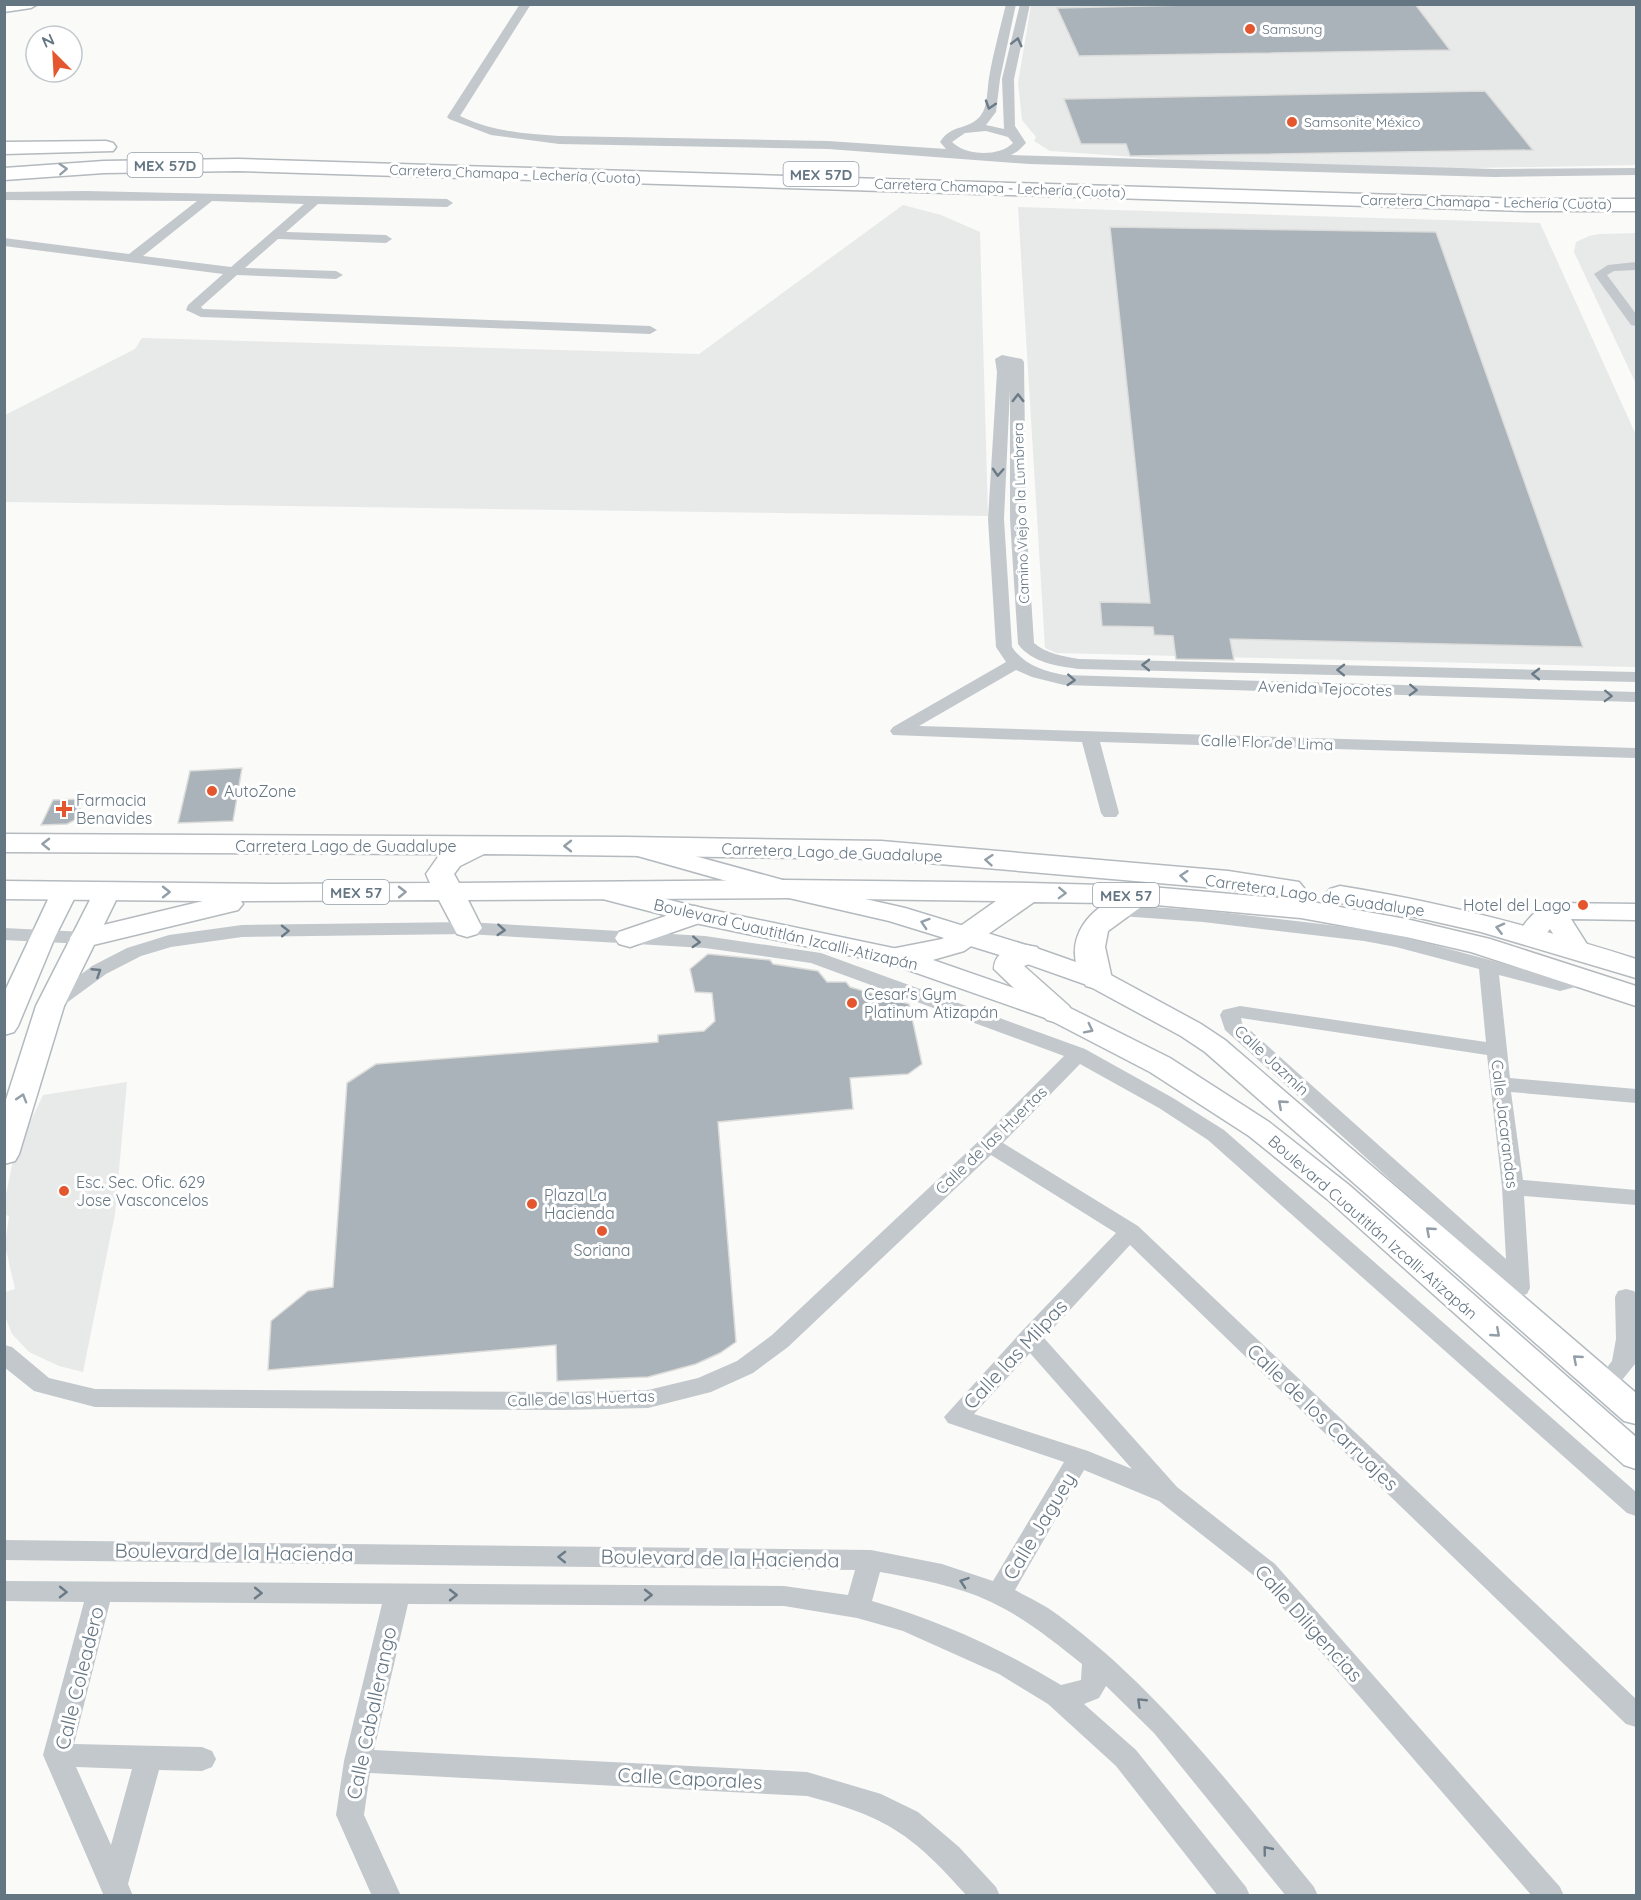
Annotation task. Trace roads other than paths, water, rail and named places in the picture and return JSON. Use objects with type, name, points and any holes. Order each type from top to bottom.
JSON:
[{"type":"highway","points":[[4,148],[121,147]]},
{"type":"highway","points":[[157,147],[398,157],[458,163]]},
{"type":"highway","name":"Carretera Chamapa - Lechería (Cuota)","points":[[4,154],[165,154],[1517,197],[1636,198]]},
{"type":"highway","name":"Carretera Chamapa - Lechería (Cuota)","points":[[4,174],[104,167],[238,165],[1527,205],[1636,205]]},
{"type":"main road","points":[[6,8],[31,4]]},
{"type":"main road","name":"MEX 57","points":[[4,843],[88,845]]},
{"type":"main road","points":[[4,1154],[50,1006],[107,892],[113,872],[110,862],[88,845]]},
{"type":"main road","name":"Carretera Lago de Guadalupe","points":[[88,845],[626,846],[881,850],[1228,880],[1413,907],[1530,935],[1636,996]]},
{"type":"main road","points":[[467,928],[440,874],[443,866],[478,846]]},
{"type":"main road","name":"Boulevard Cuautitlán Izcalli-Atizapán","points":[[626,846],[785,889],[896,914],[1026,954],[1097,979],[1191,1030],[1215,1046],[1509,1287],[1529,1317],[1636,1412]]},
{"type":"main road","name":"Carretera Lago de Guadalupe","points":[[107,892],[785,889],[1139,895],[1344,915],[1479,945],[1577,963],[1636,969]]},
{"type":"main road","name":"MEX 57","points":[[4,890],[107,892]]},
{"type":"main road","points":[[9,1016],[42,937],[65,891]]},
{"type":"main road","name":"Boulevard Cuautitlán Izcalli-Atizapán","points":[[604,891],[695,915],[897,957],[1058,1012],[1160,1065],[1259,1129],[1338,1192],[1636,1456]]},
{"type":"main road","points":[[897,957],[953,945],[1029,892]]},
{"type":"main road","points":[[85,938],[273,893]]},
{"type":"main road","points":[[1097,979],[1088,954],[1091,932],[1103,917],[1139,895]]},
{"type":"main road","points":[[1552,911],[1577,963]]},
{"type":"main road","points":[[1530,935],[1552,911],[1636,912]]},
{"type":"main road","points":[[630,939],[695,915]]},
{"type":"main road","points":[[1026,954],[1014,958],[1009,963],[1009,969],[1058,1012]]},
{"type":"main road","points":[[9,1016],[50,1006]]},
{"type":"street","points":[[526,4],[453,117],[485,129],[541,139],[828,145],[946,142],[953,149],[975,155],[1012,151],[1016,138],[1009,126],[1008,79],[1025,4]]},
{"type":"street","points":[[976,128],[990,112],[994,79],[1011,4]]},
{"type":"street","points":[[946,142],[954,133],[976,128],[996,129],[1048,154],[1100,161]]},
{"type":"street","points":[[828,145],[1029,160],[1494,173],[1636,172]]},
{"type":"street","points":[[4,196],[87,195],[447,203]]},
{"type":"street","points":[[131,259],[209,198]]},
{"type":"street","points":[[315,201],[195,305],[193,310],[201,313],[650,330]]},
{"type":"street","points":[[277,235],[386,239]]},
{"type":"street","points":[[4,242],[234,272],[336,275]]},
{"type":"street","points":[[1636,266],[1612,267],[1603,270],[1600,274],[1636,322]]},
{"type":"street","name":"Camino Viejo a la Lumbrera","points":[[1016,663],[1005,647],[996,540],[1004,372],[1002,359],[1016,361],[1018,519],[1026,644],[1032,651],[1044,656]]},
{"type":"street","name":"Avenida Tejocotes","points":[[1044,656],[1079,664],[1636,676]]},
{"type":"street","name":"Avenida Tejocotes","points":[[1016,663],[1043,676],[1064,680],[1636,697]]},
{"type":"street","name":"Calle Flor de Lima","points":[[1016,663],[898,730],[1636,753]]},
{"type":"street","points":[[1090,737],[1110,813]]},
{"type":"street","points":[[1114,911],[1203,916],[1364,935],[1397,941],[1560,985],[1576,981],[1577,963]]},
{"type":"street","name":"Boulevard Cuautitlán Izcalli-Atizapán","points":[[50,1006],[99,970],[134,952],[169,941],[242,931],[467,928],[705,942],[814,957],[1078,1054],[1166,1103],[1216,1135],[1636,1506]]},
{"type":"street","points":[[4,934],[85,938]]},
{"type":"street","name":"Calle Jacarandas","points":[[1488,965],[1496,1050],[1514,1187],[1509,1287]]},
{"type":"street","name":"Calle Jazmín","points":[[1496,1050],[1240,1012],[1230,1016],[1232,1025],[1509,1287]]},
{"type":"street","name":"Calle de las Huertas","points":[[4,1353],[42,1385],[95,1398],[552,1401],[648,1399],[703,1386],[745,1367],[780,1341],[989,1144],[1078,1054]]},
{"type":"street","points":[[1500,1084],[1636,1096]]},
{"type":"street","name":"Calle de los Carruajes","points":[[989,1144],[1130,1232],[1636,1716]]},
{"type":"street","points":[[1514,1187],[1636,1198]]},
{"type":"street","name":"Calle las Milpas","points":[[1130,1232],[956,1417],[1079,1458],[1168,1494]]},
{"type":"street","points":[[1606,1384],[1623,1364],[1628,1339],[1626,1297]]},
{"type":"street","name":"Calle Diligencias","points":[[1030,1337],[1168,1494],[1266,1571],[1550,1896]]},
{"type":"street","name":"Calle Jaguey","points":[[999,1594],[1079,1458]]},
{"type":"street","name":"Boulevard de la Hacienda","points":[[4,1550],[871,1560],[942,1574],[999,1594],[1047,1621],[1095,1659],[1164,1725],[1304,1896]]},
{"type":"street","points":[[857,1607],[871,1560]]},
{"type":"street","points":[[4,1591],[100,1592],[395,1603],[784,1596],[857,1607],[909,1622],[960,1644],[1008,1666],[1057,1696],[1126,1758],[1236,1896]]},
{"type":"street","name":"Calle Coleadero","points":[[100,1592],[57,1755],[116,1889]]},
{"type":"street","name":"Calle Caballerango","points":[[387,1896],[350,1815],[358,1761],[395,1603]]},
{"type":"street","points":[[1057,1696],[1078,1695],[1090,1689],[1096,1680],[1095,1659]]},
{"type":"street","points":[[57,1755],[202,1759]]},
{"type":"street","points":[[116,1889],[149,1757]]},
{"type":"street","name":"Calle Caporales","points":[[358,1761],[807,1784],[858,1797],[908,1821],[945,1852],[986,1896]]},
{"type":"place","name":"Samsung","points":[[1250,29]]},
{"type":"place","name":"Samsonite México","points":[[1292,122]]},
{"type":"place","name":"AutoZone","points":[[212,791]]},
{"type":"place","name":"Farmacia Benavides","points":[[64,809]]},
{"type":"place","name":"Hotel del Lago","points":[[1583,905]]},
{"type":"place","name":"Cesar's Gym Platinum Atizapán","points":[[852,1003]]},
{"type":"place","name":"Esc. Sec. Ofic. 629 Jose Vasconcelos","points":[[64,1191]]},
{"type":"place","name":"Plaza La Hacienda","points":[[532,1204]]},
{"type":"place","name":"Soriana","points":[[602,1231]]}]
